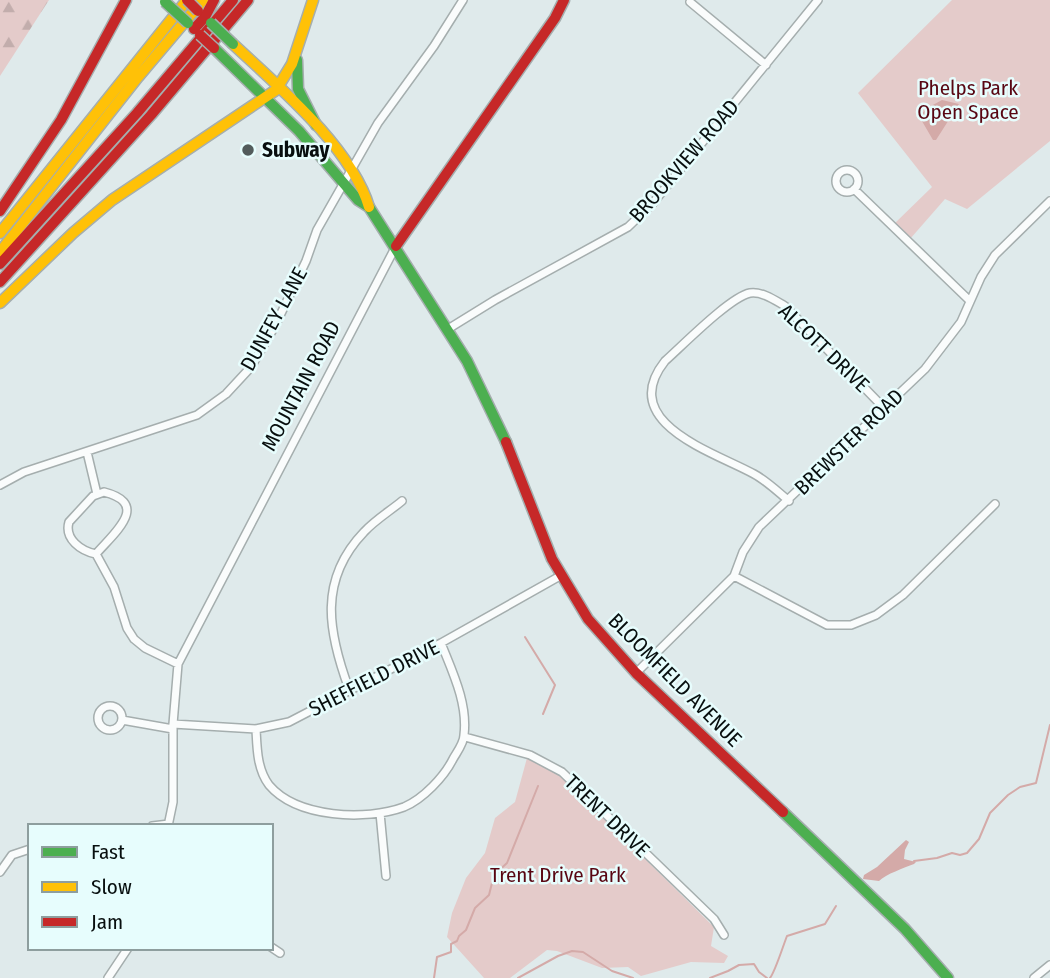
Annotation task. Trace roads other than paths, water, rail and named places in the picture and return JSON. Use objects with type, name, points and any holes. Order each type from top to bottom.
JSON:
[{"type":"main road","points":[[0,211],[61,120],[126,0]]},
{"type":"main road","points":[[0,233],[187,0]]},
{"type":"main road","name":"BLOOMFIELD AVENUE","points":[[187,0],[316,125],[368,195],[369,207]]},
{"type":"main road","points":[[0,252],[124,94],[203,0]]},
{"type":"main road","points":[[205,17],[206,10],[214,0]]},
{"type":"main road","points":[[194,29],[224,0]]},
{"type":"main road","points":[[0,264],[146,103],[233,0]]},
{"type":"main road","points":[[0,282],[150,115],[248,0]]},
{"type":"main road","points":[[0,303],[73,233],[112,200],[267,98],[279,87],[289,71],[313,0]]},
{"type":"main road","name":"MOUNTAIN ROAD","points":[[396,246],[555,18],[564,0]]},
{"type":"main road","name":"BLOOMFIELD AVENUE","points":[[164,1],[304,136],[358,200],[369,207],[396,246],[448,330],[498,422],[543,539],[560,576],[588,620],[636,673],[905,929],[948,978]]},
{"type":"main road","points":[[296,51],[298,89],[316,125],[304,136]]},
{"type":"street","name":"DUNFEY LANE","points":[[0,485],[24,472],[197,415],[226,394],[251,367],[275,326],[306,261],[317,230],[385,111],[434,46],[463,0]]},
{"type":"street","name":"BROOKVIEW ROAD","points":[[448,330],[495,300],[628,227],[653,203],[818,0]]},
{"type":"street","points":[[691,2],[766,65]]},
{"type":"street","points":[[854,189],[970,301]]},
{"type":"street","name":"BREWSTER ROAD","points":[[636,673],[734,576],[743,552],[759,527],[789,501],[943,349],[961,322],[995,255],[1050,201]]},
{"type":"street","name":"MOUNTAIN ROAD","points":[[169,824],[173,802],[173,727],[178,664],[396,246]]},
{"type":"street","name":"ALCOTT DRIVE","points":[[789,501],[763,480],[678,436],[662,419],[652,403],[652,386],[656,372],[665,361],[736,299],[752,292],[785,306],[884,408]]},
{"type":"street","points":[[87,452],[97,494]]},
{"type":"street","points":[[104,492],[116,495],[126,503],[128,510],[125,520],[96,554],[86,552],[72,541],[67,527],[97,494],[104,492]]},
{"type":"street","points":[[349,689],[337,657],[330,623],[332,592],[342,562],[364,532],[402,501]]},
{"type":"street","points":[[734,576],[827,625],[851,625],[876,615],[903,595],[995,504]]},
{"type":"street","points":[[96,554],[114,587],[127,628],[134,639],[145,648],[178,664]]},
{"type":"street","name":"SHEFFIELD DRIVE","points":[[122,720],[173,727],[256,729],[289,722],[441,643],[560,576]]},
{"type":"street","points":[[256,729],[258,763],[268,783],[285,800],[318,812],[370,815],[406,806],[430,789],[450,766],[465,737],[458,685],[441,643]]},
{"type":"street","name":"TRENT DRIVE","points":[[465,737],[530,755],[562,772],[714,919],[724,935]]},
{"type":"street","points":[[380,813],[386,876]]},
{"type":"street","points":[[0,872],[12,855],[28,850]]},
{"type":"street","points":[[273,948],[280,953]]},
{"type":"street","points":[[108,978],[127,950]]},
{"type":"street","points":[[1034,978],[1050,965]]},
{"type":"waterway","points":[[525,637],[555,685],[543,714]]},
{"type":"waterway","points":[[914,861],[952,853],[967,853],[979,839],[990,813],[1020,787],[1036,783],[1050,725]]},
{"type":"waterway","points":[[434,978],[437,957],[451,952],[451,944],[466,930],[475,908],[489,895],[494,875],[507,863],[538,786]]},
{"type":"waterway","points":[[770,978],[787,936],[825,924],[836,906]]},
{"type":"waterway","points":[[518,978],[572,951],[583,952],[612,971],[633,978]]},
{"type":"waterway","points":[[710,978],[739,965],[754,964],[767,978]]},
{"type":"place","name":"Subway","points":[[248,150]]},
{"type":"park label","name":"Phelps Park Open Space","points":[[968,100]]},
{"type":"park label","name":"Trent Drive Park","points":[[558,875]]}]
